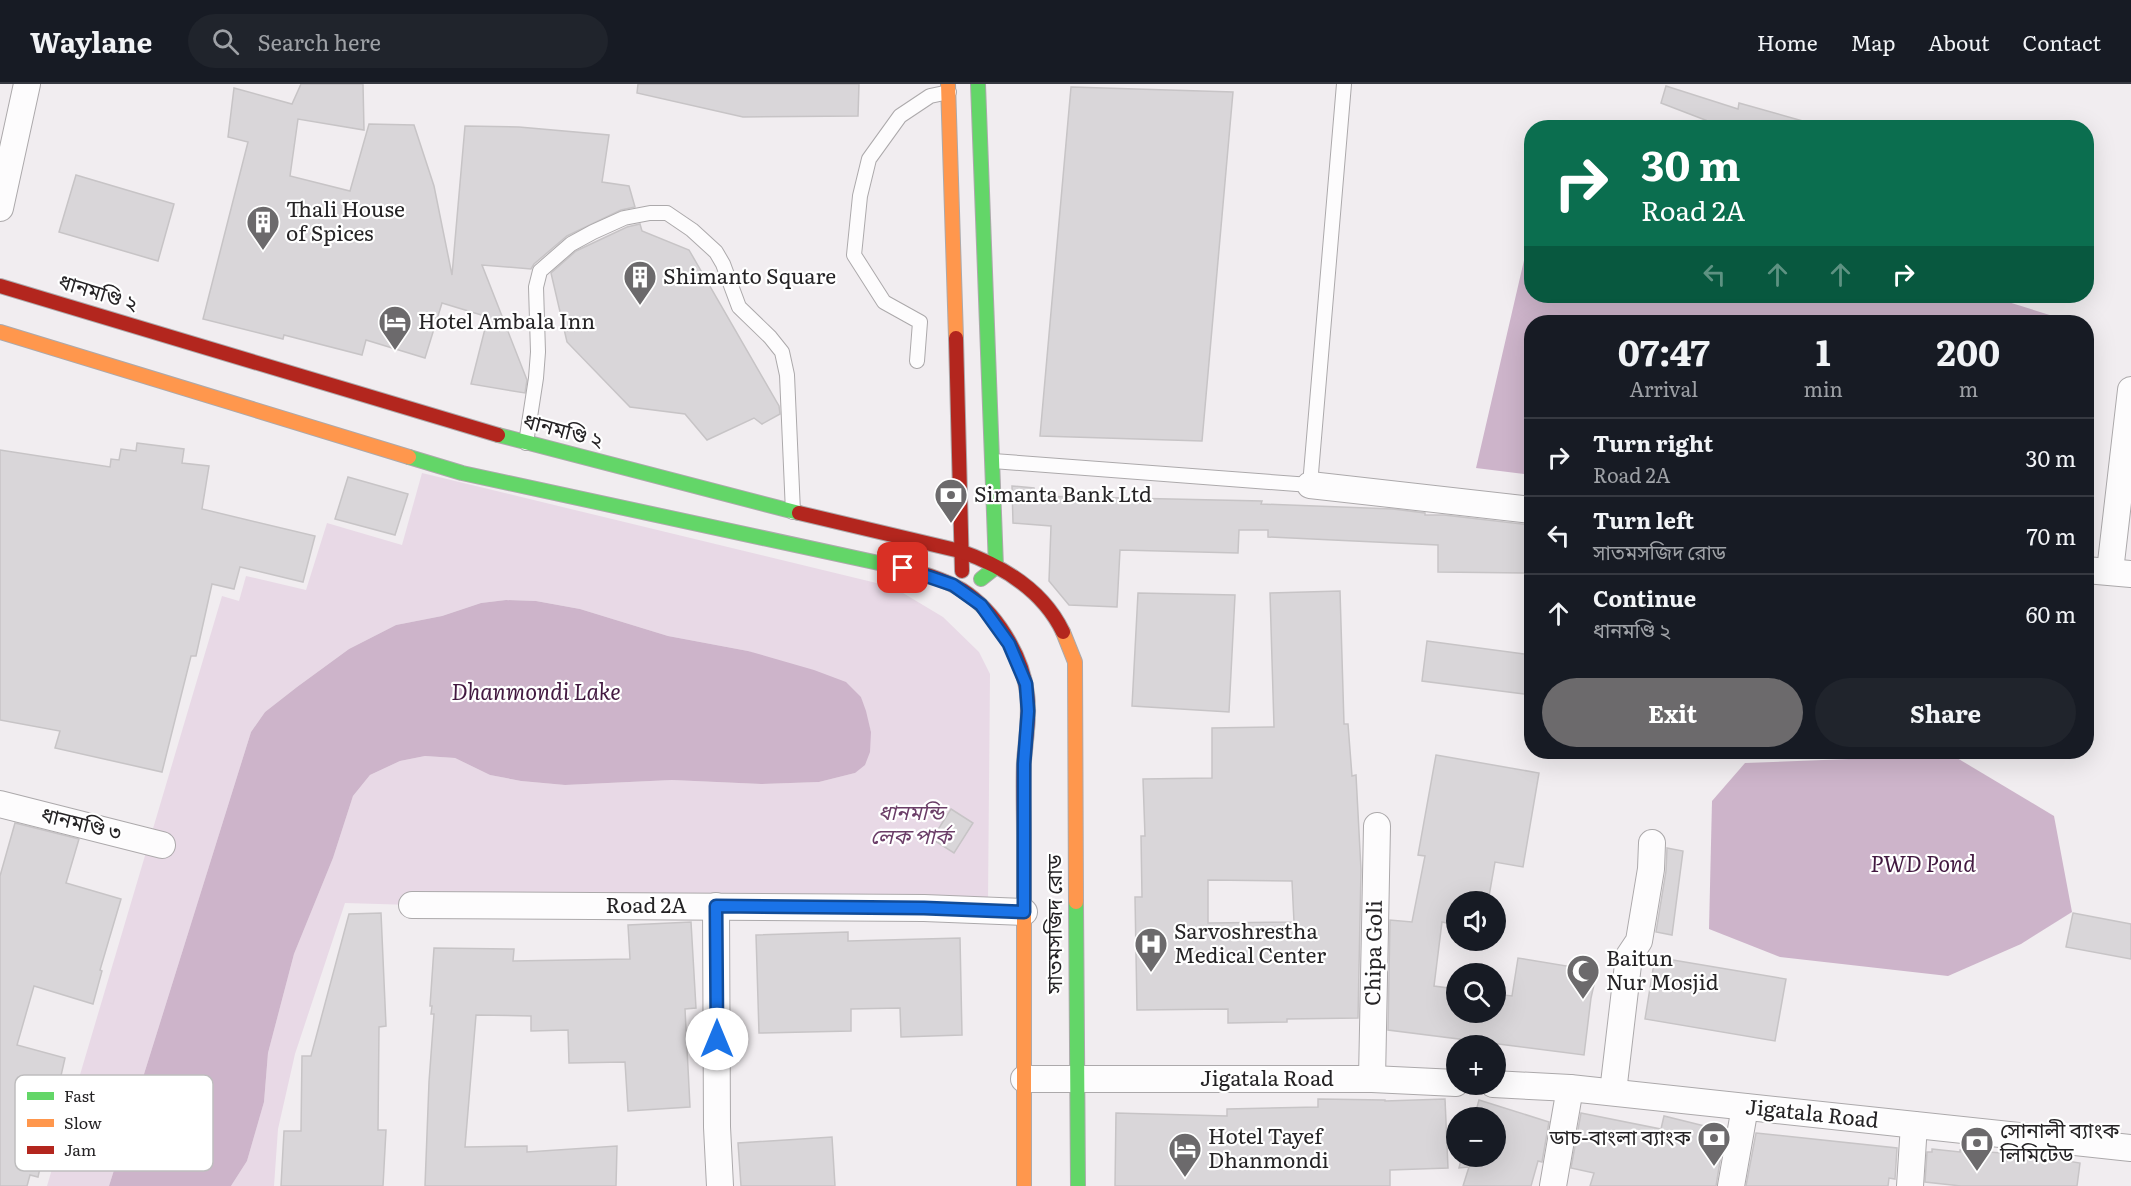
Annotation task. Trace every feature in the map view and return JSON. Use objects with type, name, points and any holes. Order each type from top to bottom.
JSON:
[{"type":"main road","points":[[963,89],[991,461],[996,567],[965,592]]},
{"type":"main road","points":[[963,89],[955,301],[960,551],[965,592]]},
{"type":"main road","name":"ধানমণ্ডি ২","points":[[0,286],[526,443],[979,557],[1018,579],[1035,592],[1052,612],[1075,662]]},
{"type":"main road","points":[[0,332],[462,472],[891,564],[935,578],[965,592]]},
{"type":"main road","name":"সাতমসজিদ রোড","points":[[965,592],[981,605],[996,623],[1019,664],[1026,684],[1028,711],[1024,764],[1024,1186]]},
{"type":"main road","name":"সাতমসজিদ রোড","points":[[1075,662],[1078,1186]]},
{"type":"street","points":[[0,208],[27,84]]},
{"type":"street","points":[[2109,571],[2131,390]]},
{"type":"street","points":[[1310,485],[1524,509]]},
{"type":"street","name":"ধানমণ্ডি ৩","points":[[0,804],[162,845]]},
{"type":"street","name":"Chipa Goli","points":[[1372,1079],[1377,826]]},
{"type":"street","points":[[1613,1092],[1629,956],[1639,941],[1651,868],[1652,843]]},
{"type":"street","name":"Road 2A","points":[[412,905],[924,908],[1024,912]]},
{"type":"street","points":[[716,906],[717,1127],[720,1186]]},
{"type":"street","name":"Jigatala Road","points":[[1024,1079],[1372,1079],[1446,1083]]},
{"type":"street","name":"Jigatala Road","points":[[1506,1085],[1613,1092],[2131,1148]]},
{"type":"street","points":[[1552,1186],[1570,1088]]},
{"type":"street","points":[[1731,1186],[1745,1107]]},
{"type":"street","points":[[1910,1186],[1914,1125]]},
{"type":"lane","points":[[991,461],[1310,485],[1344,84]]},
{"type":"lane","points":[[917,361],[920,322],[884,302],[854,255],[860,196],[869,159],[900,116],[930,96],[963,89]]},
{"type":"lane","points":[[526,443],[536,378],[538,352],[536,287],[540,271],[571,244],[593,232],[624,218],[650,213],[666,213],[692,230],[716,252],[723,264],[739,307],[782,351],[787,375],[793,512]]},
{"type":"green space","name":"ধানমন্ডি লেক পার্ক","points":[[422,473],[893,587],[943,617],[979,652],[990,674],[988,900],[412,905],[345,903],[295,1054],[278,1129],[274,1186],[231,1186],[247,1161],[264,1102],[268,1053],[294,954],[333,858],[353,796],[370,775],[400,761],[425,756],[455,758],[490,775],[521,781],[565,785],[672,780],[761,784],[819,782],[855,773],[871,732],[861,697],[748,651],[668,636],[580,609],[536,601],[506,600],[481,603],[442,616],[396,625],[349,649],[265,712],[251,732],[144,1075],[80,1075],[222,596],[239,601],[246,576],[306,590],[327,523],[402,545]]},
{"type":"green space","name":"ধানমন্ডি লেক পার্ক","points":[[51,1171],[114,1171],[109,1186],[47,1186]]},
{"type":"water","points":[[1524,260],[1524,303],[2011,303],[2050,315],[1524,315],[1524,474],[1476,468]]},
{"type":"water","name":"Dhanmondi Lake","points":[[506,600],[536,601],[580,609],[668,636],[748,651],[846,682],[861,697],[871,732],[870,752],[865,765],[855,773],[819,782],[761,784],[672,780],[565,785],[521,781],[490,775],[455,758],[425,756],[400,761],[370,775],[353,796],[333,858],[294,954],[268,1053],[264,1102],[247,1161],[231,1186],[109,1186],[114,1171],[213,1171],[213,1075],[144,1075],[251,732],[265,712],[349,649],[396,625],[442,616],[481,603]]},
{"type":"water","name":"PWD Pond","points":[[1848,759],[1959,759],[2054,816],[2072,912],[2021,944],[1948,976],[1780,957],[1709,929],[1712,801],[1745,763]]},
{"type":"building","points":[[301,84],[363,84],[364,130],[298,119],[290,176],[350,191],[369,124],[414,125],[434,186],[452,275],[465,126],[519,127],[609,135],[602,182],[629,186],[635,207],[621,210],[567,236],[531,269],[482,265],[527,380],[525,393],[471,384],[488,317],[442,303],[425,358],[366,340],[362,355],[284,335],[283,339],[203,319],[248,142],[228,137],[234,88],[292,104]]},
{"type":"building","points":[[638,84],[859,84],[858,116],[743,117],[637,93]]},
{"type":"building","points":[[1666,86],[1738,109],[1739,103],[1799,120],[1705,120],[1661,103]]},
{"type":"building","points":[[1071,87],[1233,92],[1202,441],[1040,436]]},
{"type":"building","points":[[76,175],[174,204],[158,261],[59,232]]},
{"type":"building","name":"Shimanto Square","points":[[640,224],[642,231],[689,250],[779,406],[780,414],[762,424],[754,418],[707,440],[685,414],[630,407],[567,342],[551,273],[576,251],[627,227]]},
{"type":"building","points":[[137,443],[184,449],[182,463],[209,466],[202,509],[315,536],[303,582],[240,567],[234,589],[212,584],[196,656],[191,656],[162,772],[55,748],[60,731],[0,720],[0,450],[110,467],[111,459],[119,460],[121,449],[136,451]]},
{"type":"building","points":[[348,477],[408,494],[395,535],[335,519]]},
{"type":"building","points":[[1012,486],[1034,488],[1034,496],[1262,501],[1261,504],[1393,509],[1425,513],[1425,515],[1524,524],[1524,573],[1438,572],[1438,545],[1268,537],[1268,530],[1239,530],[1238,553],[1120,550],[1117,607],[1069,605],[1049,581],[1051,526],[1013,523]]},
{"type":"building","points":[[1340,591],[1344,724],[1348,724],[1352,776],[1356,775],[1361,870],[1358,1018],[1228,1023],[1228,1009],[1137,1010],[1135,897],[1142,897],[1141,836],[1145,836],[1143,779],[1212,778],[1212,728],[1274,727],[1270,593]],"holes":[[[1208,880],[1292,881],[1294,922],[1208,923]]]},
{"type":"building","points":[[1138,593],[1235,595],[1229,712],[1132,706]]},
{"type":"building","points":[[1427,641],[1524,654],[1524,694],[1422,681]]},
{"type":"building","points":[[1436,755],[1539,773],[1523,867],[1495,862],[1490,891],[1446,891],[1446,923],[1442,922],[1434,986],[1446,988],[1446,1023],[1506,1023],[1506,995],[1512,996],[1518,958],[1597,971],[1584,1055],[1506,1045],[1506,1035],[1446,1035],[1446,1037],[1388,1030],[1390,920],[1412,922],[1425,856],[1418,855]]},
{"type":"building","points":[[951,809],[973,823],[954,853],[932,839]]},
{"type":"building","points":[[15,823],[79,839],[66,883],[121,899],[100,970],[102,971],[93,1004],[34,986],[17,1045],[65,1058],[61,1075],[15,1075],[15,1171],[39,1171],[38,1177],[30,1175],[27,1186],[0,1186],[0,876]]},
{"type":"building","points":[[1667,848],[1683,851],[1672,935],[1656,932],[1666,871]]},
{"type":"building","points":[[381,913],[386,1026],[379,1027],[378,1130],[386,1130],[383,1186],[281,1186],[284,1131],[301,1131],[302,1056],[311,1056],[349,914]]},
{"type":"building","points":[[2073,913],[2131,924],[2131,959],[2066,947]]},
{"type":"building","points":[[691,922],[696,1008],[685,1009],[690,1107],[628,1111],[625,1062],[569,1063],[568,1030],[531,1031],[531,1016],[476,1015],[465,1147],[527,1146],[527,1152],[617,1146],[616,1186],[425,1186],[434,1014],[431,1014],[432,1006],[430,1006],[434,948],[514,949],[513,961],[630,959],[628,925]]},
{"type":"building","points":[[848,932],[848,941],[960,938],[962,1035],[901,1037],[900,1008],[851,1009],[851,1031],[759,1033],[756,935]]},
{"type":"building","points":[[1655,957],[1786,979],[1775,1041],[1645,1019]]},
{"type":"building","points":[[1318,1099],[1385,1101],[1445,1099],[1446,1167],[1448,1168],[1390,1170],[1390,1186],[1115,1186],[1116,1113],[1227,1116],[1227,1109],[1318,1107]]},
{"type":"building","points":[[1479,1100],[1501,1107],[1477,1107]]},
{"type":"building","points":[[1506,1108],[1549,1122],[1542,1162],[1538,1161],[1531,1186],[1463,1186],[1469,1167],[1506,1167]]},
{"type":"building","points":[[1581,1113],[1661,1129],[1664,1116],[1725,1131],[1716,1186],[1590,1186],[1594,1173],[1571,1168]]},
{"type":"building","points":[[1756,1133],[1897,1148],[1895,1179],[1889,1178],[1888,1186],[1746,1186]]},
{"type":"building","points":[[832,1137],[835,1186],[741,1186],[738,1143]]},
{"type":"building","points":[[1932,1149],[2031,1155],[2080,1163],[2077,1186],[1961,1186],[1925,1182],[1927,1152],[1932,1152]]},
{"type":"traffic: fast","points":[[978,84],[996,567],[981,579]]},
{"type":"traffic: fast","points":[[498,435],[799,513]]},
{"type":"traffic: fast","points":[[409,457],[462,473],[888,565]]},
{"type":"traffic: fast","points":[[1076,902],[1078,1186]]},
{"type":"traffic: slow","points":[[948,84],[956,338]]},
{"type":"traffic: slow","points":[[0,332],[409,457]]},
{"type":"traffic: slow","points":[[1063,632],[1075,662],[1076,902]]},
{"type":"traffic: slow","points":[[1024,835],[1024,1186]]},
{"type":"traffic: jam","points":[[0,286],[498,435]]},
{"type":"traffic: jam","points":[[956,338],[962,571]]},
{"type":"traffic: jam","points":[[799,513],[960,551],[976,557],[1006,572],[1033,592],[1055,617],[1063,632]]},
{"type":"traffic: jam","points":[[888,565],[945,581],[962,590],[985,609],[1013,649],[1024,678],[1028,701],[1024,761],[1024,835]]},
{"type":"place","name":"Thali House of Spices","points":[[263,251]]},
{"type":"place","name":"Shimanto Square","points":[[640,306]]},
{"type":"place","name":"Hotel Ambala Inn","points":[[395,351]]},
{"type":"place","name":"Simanta Bank Ltd","points":[[951,524]]},
{"type":"place","name":"Sarvoshrestha Medical Center","points":[[1151,973]]},
{"type":"place","name":"Baitun Nur Mosjid","points":[[1583,1000]]},
{"type":"place","name":"ডাচ-বাংলা ব্যাংক","points":[[1714,1167]]},
{"type":"place","name":"সোনালী ব্যাংক লিমিটেড","points":[[1977,1172]]},
{"type":"place","name":"Hotel Tayef Dhanmondi","points":[[1185,1178]]},
{"type":"route","points":[[717,1039],[716,906],[924,908],[1024,912],[1024,764],[1028,711],[1026,684],[1019,664],[996,623],[981,605],[953,585],[903,568]]}]
